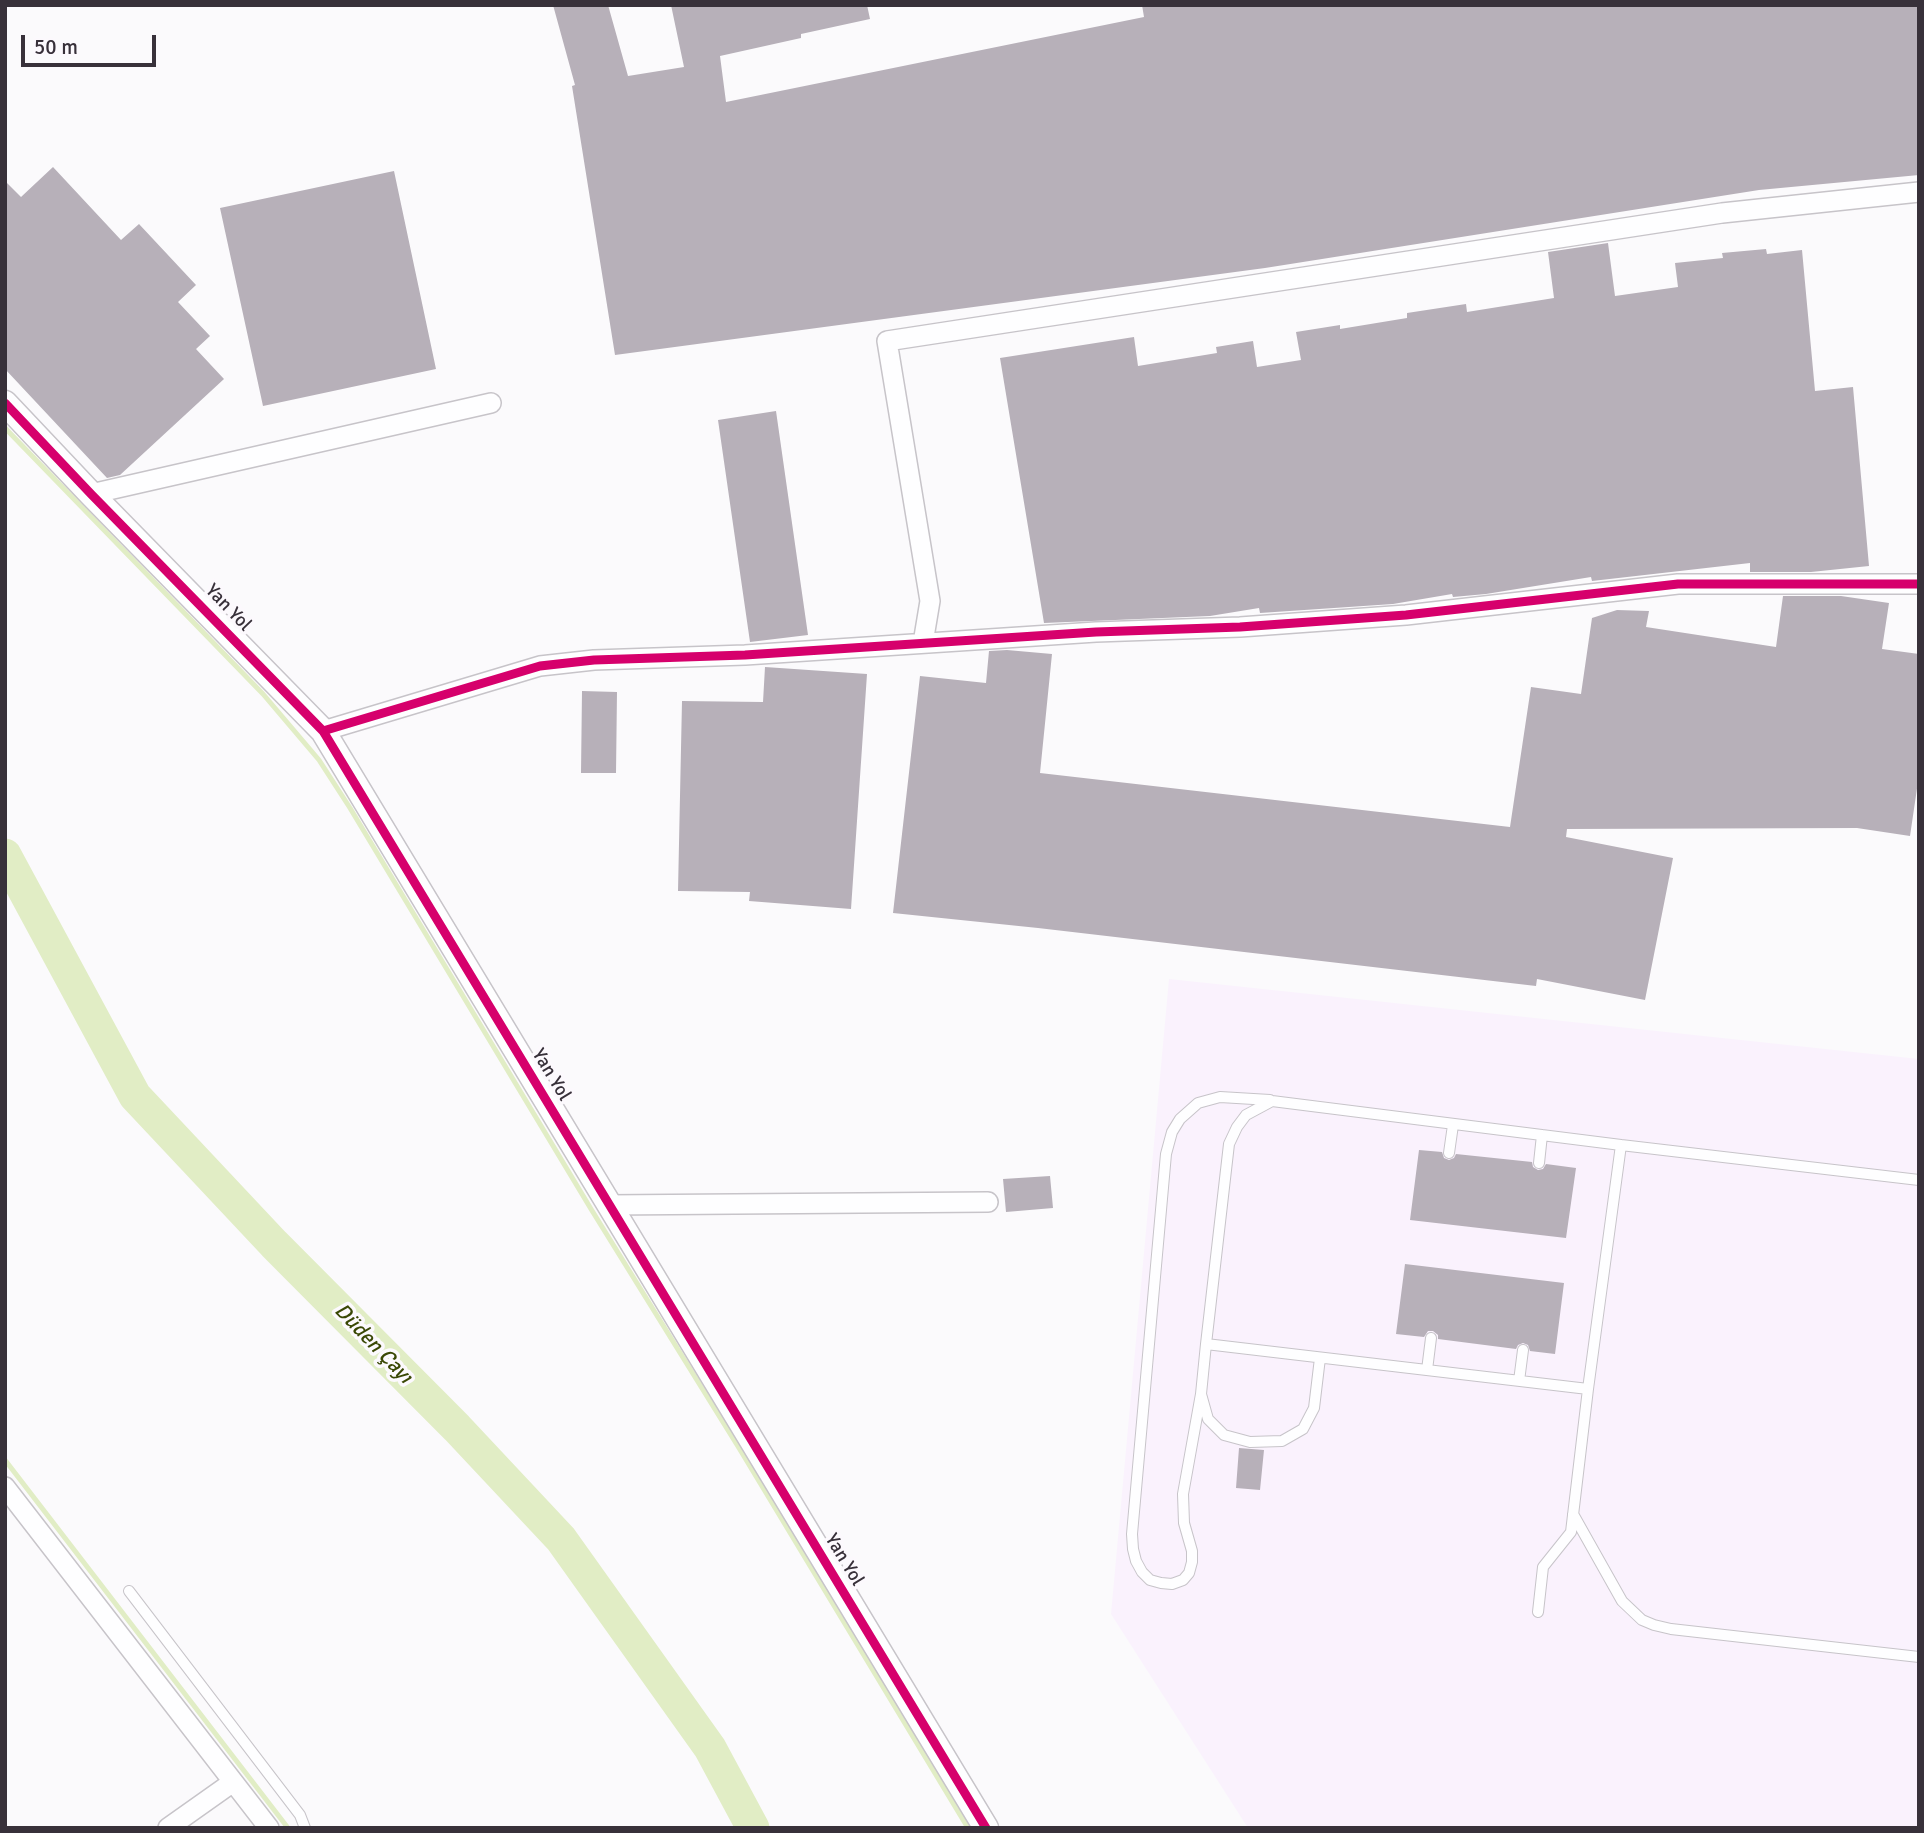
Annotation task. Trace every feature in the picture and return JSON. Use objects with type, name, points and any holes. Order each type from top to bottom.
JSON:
[{"type":"street","points":[[923,643],[929,601],[887,341],[1722,213],[1919,192]]},
{"type":"street","name":"Yan Yol","points":[[5,403],[323,731],[986,1828]]},
{"type":"street","points":[[91,494],[491,403]]},
{"type":"street","points":[[323,731],[540,666],[594,660],[745,655],[1096,632],[1240,627],[1406,615],[1678,584],[1919,584]]},
{"type":"street","points":[[608,1205],[988,1202]]},
{"type":"street","points":[[5,1487],[269,1828]]},
{"type":"street","points":[[168,1828],[233,1782]]},
{"type":"lane","points":[[1272,1101],[1246,1115],[1229,1144],[1201,1394],[1183,1494],[1192,1562],[1189,1573],[1182,1580],[1161,1584],[1150,1580],[1142,1572],[1136,1561],[1132,1534],[1166,1154],[1172,1132],[1180,1119],[1198,1103],[1220,1097],[1272,1101],[1919,1180]]},
{"type":"lane","points":[[1449,1153],[1453,1125]]},
{"type":"lane","points":[[1539,1163],[1542,1135]]},
{"type":"lane","points":[[1538,1612],[1543,1567],[1571,1532],[1621,1145]]},
{"type":"lane","points":[[1427,1370],[1431,1338]]},
{"type":"lane","points":[[1206,1344],[1588,1389]]},
{"type":"lane","points":[[1519,1381],[1523,1350]]},
{"type":"lane","points":[[1201,1394],[1208,1419],[1224,1436],[1250,1442],[1282,1441],[1303,1429],[1314,1408],[1320,1358]]},
{"type":"lane","points":[[1573,1514],[1622,1601],[1642,1620],[1654,1625],[1919,1657]]},
{"type":"lane","points":[[129,1591],[300,1815],[305,1828]]},
{"type":"shaded area","points":[[1169,979],[1919,1059],[1919,1828],[1248,1828],[1111,1614]]},
{"type":"building","points":[[553,5],[608,5],[628,76],[684,67],[671,5],[867,5],[870,19],[720,56],[726,102],[1144,17],[1142,5],[1919,5],[1919,175],[1759,190],[1265,268],[615,355],[572,86],[575,85]]},
{"type":"building","points":[[53,167],[121,240],[139,224],[196,285],[178,302],[210,336],[196,349],[224,379],[120,475],[107,478],[5,369],[5,181],[21,197]]},
{"type":"building","points":[[394,171],[436,369],[263,406],[220,208]]},
{"type":"building","points":[[1608,243],[1615,296],[1678,287],[1675,263],[1723,258],[1722,253],[1766,249],[1767,254],[1802,250],[1815,391],[1853,387],[1869,566],[1811,572],[1750,572],[1750,563],[1592,581],[1591,577],[1486,594],[1453,597],[1452,594],[1393,604],[1260,613],[1259,608],[1210,616],[1044,623],[1000,358],[1134,337],[1138,366],[1217,353],[1216,347],[1253,341],[1257,367],[1301,360],[1296,332],[1340,325],[1340,329],[1407,318],[1407,313],[1466,304],[1467,312],[1554,298],[1548,252]]},
{"type":"building","points":[[776,411],[808,635],[750,642],[718,420]]},
{"type":"building","points":[[1783,596],[1841,596],[1889,603],[1882,649],[1919,654],[1919,775],[1910,836],[1857,828],[1567,829],[1566,837],[1673,858],[1645,1000],[1537,979],[1536,986],[893,913],[920,676],[986,683],[989,651],[1052,654],[1040,773],[1510,827],[1531,687],[1581,694],[1592,618],[1617,610],[1649,611],[1646,627],[1776,647]]},
{"type":"building","points":[[765,667],[867,674],[851,909],[749,901],[750,892],[678,891],[682,701],[763,702]]},
{"type":"building","points":[[582,691],[617,692],[616,773],[581,773]]},
{"type":"building","points":[[1419,1150],[1442,1152],[1444,1158],[1449,1160],[1456,1154],[1532,1162],[1533,1167],[1538,1170],[1543,1169],[1546,1164],[1576,1168],[1566,1238],[1410,1220]]},
{"type":"building","points":[[1050,1176],[1053,1208],[1006,1212],[1003,1179]]},
{"type":"building","points":[[1405,1264],[1564,1283],[1555,1354],[1530,1351],[1528,1345],[1523,1343],[1516,1349],[1438,1339],[1438,1335],[1433,1331],[1428,1331],[1424,1337],[1396,1334]]},
{"type":"building","points":[[1239,1448],[1264,1450],[1260,1490],[1236,1488]]},
{"type":"waterway","points":[[5,428],[263,694],[319,760],[968,1828]]},
{"type":"waterway","name":"Düden Çayı","points":[[5,855],[135,1096],[274,1244],[457,1428],[561,1539],[710,1748],[753,1828]]},
{"type":"waterway","points":[[5,1460],[288,1828]]},
{"type":"cycle path","points":[[5,403],[323,731],[986,1828]]},
{"type":"cycle path","points":[[323,731],[540,666],[594,660],[745,655],[1096,632],[1240,627],[1406,615],[1678,584],[1919,584]]}]
